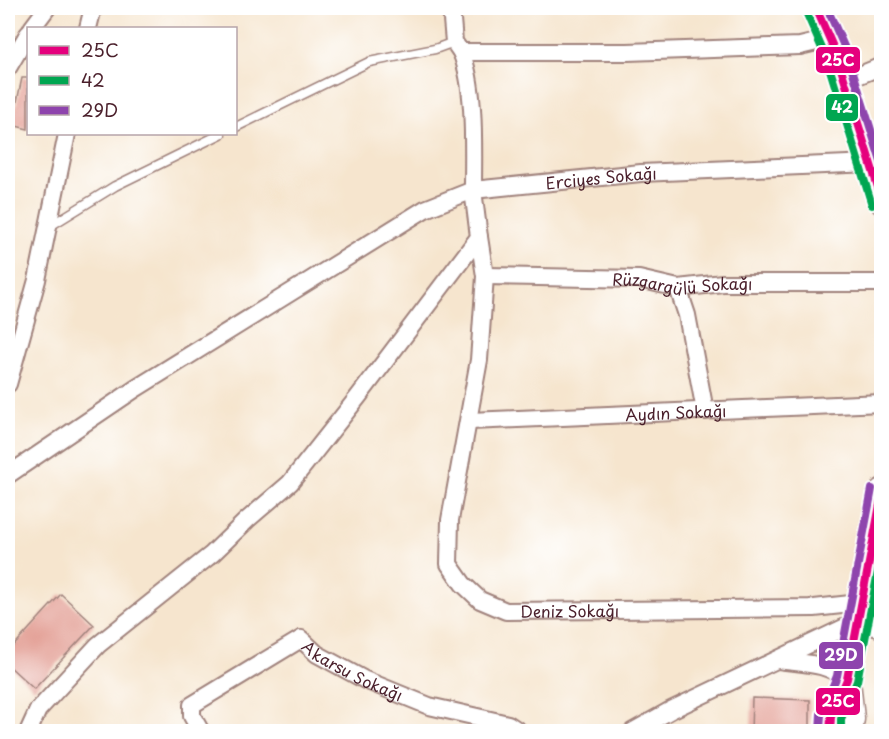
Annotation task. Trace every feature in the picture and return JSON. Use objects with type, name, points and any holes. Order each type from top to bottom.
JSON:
[{"type":"main road","points":[[816,8],[844,81],[882,202]]},
{"type":"main road","points":[[850,732],[852,719],[848,679],[858,613],[882,491]]},
{"type":"main road","points":[[830,732],[831,717],[848,679]]},
{"type":"street","points":[[33,27],[47,8]]},
{"type":"street","points":[[88,27],[93,8]]},
{"type":"street","points":[[451,8],[458,47],[466,66],[472,130],[473,190]]},
{"type":"street","points":[[8,68],[27,36]]},
{"type":"street","points":[[458,47],[627,52],[800,46],[829,39]]},
{"type":"street","points":[[844,81],[882,66]]},
{"type":"street","points":[[8,384],[37,280],[67,135]]},
{"type":"street","name":"Erciyes Sokağı","points":[[8,475],[145,382],[425,209],[473,190],[641,172],[871,163]]},
{"type":"street","name":"Deniz Sokağı","points":[[473,190],[485,276],[479,360],[470,421],[450,520],[448,564],[463,584],[480,600],[506,611],[814,608],[858,613]]},
{"type":"street","points":[[28,732],[38,710],[98,645],[212,554],[290,483],[479,237]]},
{"type":"street","name":"Rüzgargülü Sokağı","points":[[485,276],[639,279],[678,288],[723,284],[882,284]]},
{"type":"street","points":[[678,288],[687,315],[705,411]]},
{"type":"street","name":"Aydın Sokağı","points":[[470,421],[882,403]]},
{"type":"street","points":[[632,732],[671,710],[779,660],[858,613],[882,629]]},
{"type":"street","name":"Akarsu Sokağı","points":[[201,732],[192,716],[192,705],[301,639],[317,654],[365,680],[429,706],[508,724],[520,732]]},
{"type":"street","points":[[779,660],[822,665],[848,679]]},
{"type":"lane","points":[[237,127],[369,62],[435,49],[458,47]]},
{"type":"lane","points":[[49,227],[115,186],[219,135]]},
{"type":"building","points":[[22,78],[27,78],[27,129],[12,125]]},
{"type":"building","points":[[61,594],[94,625],[34,689],[8,665],[8,652]]},
{"type":"building","points":[[752,698],[810,700],[810,732],[751,732]]},
{"type":"transit line","name":"25C","points":[[816,8],[837,56],[882,200]]},
{"type":"transit line","name":"29D","points":[[827,8],[847,53],[882,165]]},
{"type":"transit line","name":"42","points":[[806,12],[827,60],[872,205]]},
{"type":"transit line","name":"29D","points":[[820,731],[821,714],[837,676],[872,489]]},
{"type":"transit line","name":"25C","points":[[830,732],[831,717],[847,679],[882,494]]},
{"type":"transit line","name":"42","points":[[841,732],[841,719],[857,681],[882,551]]}]
